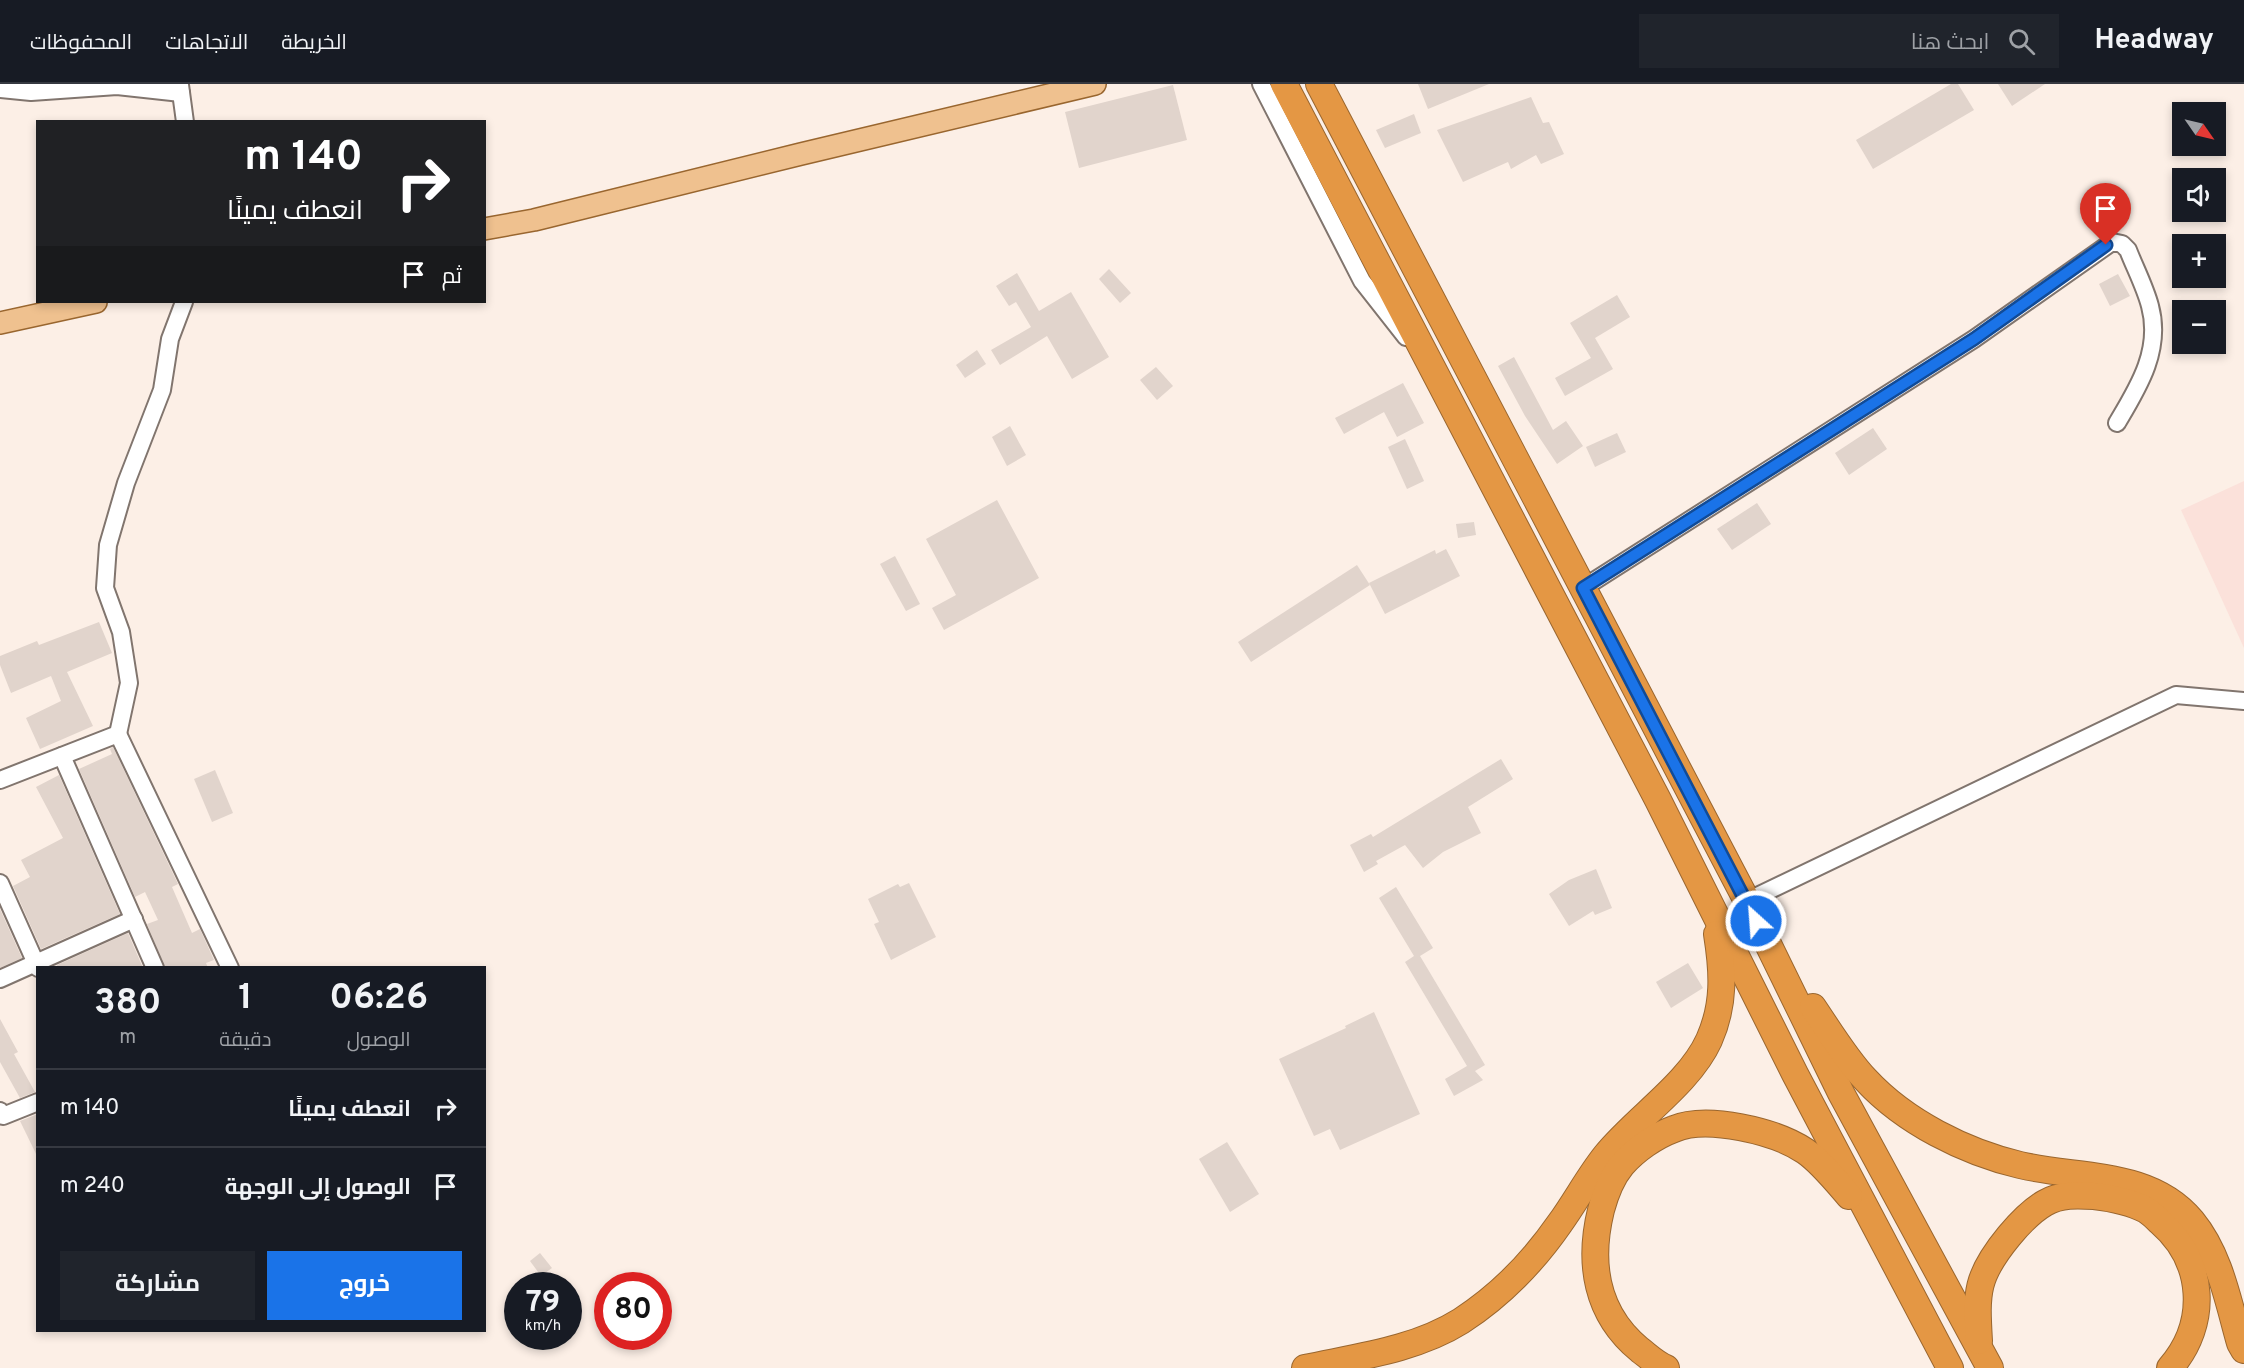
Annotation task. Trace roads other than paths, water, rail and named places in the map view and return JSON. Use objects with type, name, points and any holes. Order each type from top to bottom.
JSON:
[{"type":"highway","points":[[1284,84],[1712,907],[1795,1074],[1950,1368]]},
{"type":"highway","points":[[1319,84],[1752,911],[1841,1093],[1985,1358]]},
{"type":"highway","points":[[1305,1368],[1374,1353],[1435,1334],[1460,1322],[1504,1289],[1527,1266],[1562,1221],[1607,1154],[1690,1068],[1708,1042],[1719,1014],[1723,988],[1722,966],[1712,907]]},
{"type":"highway","points":[[1752,911],[1843,1052],[1867,1081],[1903,1112],[1944,1136],[1984,1154],[2052,1172],[2109,1178],[2138,1184],[2166,1198],[2191,1220],[2210,1249],[2244,1350]]},
{"type":"highway","points":[[1666,1368],[1632,1343],[1616,1324],[1602,1299],[1595,1270],[1596,1233],[1606,1194],[1622,1165],[1647,1143],[1676,1128],[1710,1124],[1749,1128],[1781,1138],[1806,1152],[1834,1179],[1876,1228]]},
{"type":"highway","points":[[1985,1358],[1976,1302],[1983,1275],[1996,1252],[2018,1225],[2046,1202],[2075,1194],[2112,1198],[2146,1210],[2171,1231],[2190,1259],[2197,1288],[2196,1313],[2188,1339],[2170,1368]]},
{"type":"main road","points":[[486,229],[534,220],[1095,84]]},
{"type":"main road","points":[[0,323],[91,303]]},
{"type":"street","points":[[1261,84],[1362,281],[1435,374]]},
{"type":"street","points":[[0,89],[31,92],[117,86],[181,89],[185,120]]},
{"type":"street","points":[[1583,588],[1974,339],[2112,242],[2122,244],[2128,250],[2150,307],[2153,333],[2149,361],[2144,376],[2117,423]]},
{"type":"street","points":[[184,303],[170,339],[162,390],[126,483],[108,545],[105,588],[121,632],[129,683],[118,734],[229,966]]},
{"type":"street","points":[[1752,911],[2176,695],[2244,701]]},
{"type":"street","points":[[0,780],[118,734]]},
{"type":"street","points":[[62,756],[154,966]]},
{"type":"street","points":[[0,884],[37,965]]},
{"type":"street","points":[[0,979],[37,965],[134,919]]},
{"type":"street","points":[[0,1111],[3,1116],[36,1103]]}]
